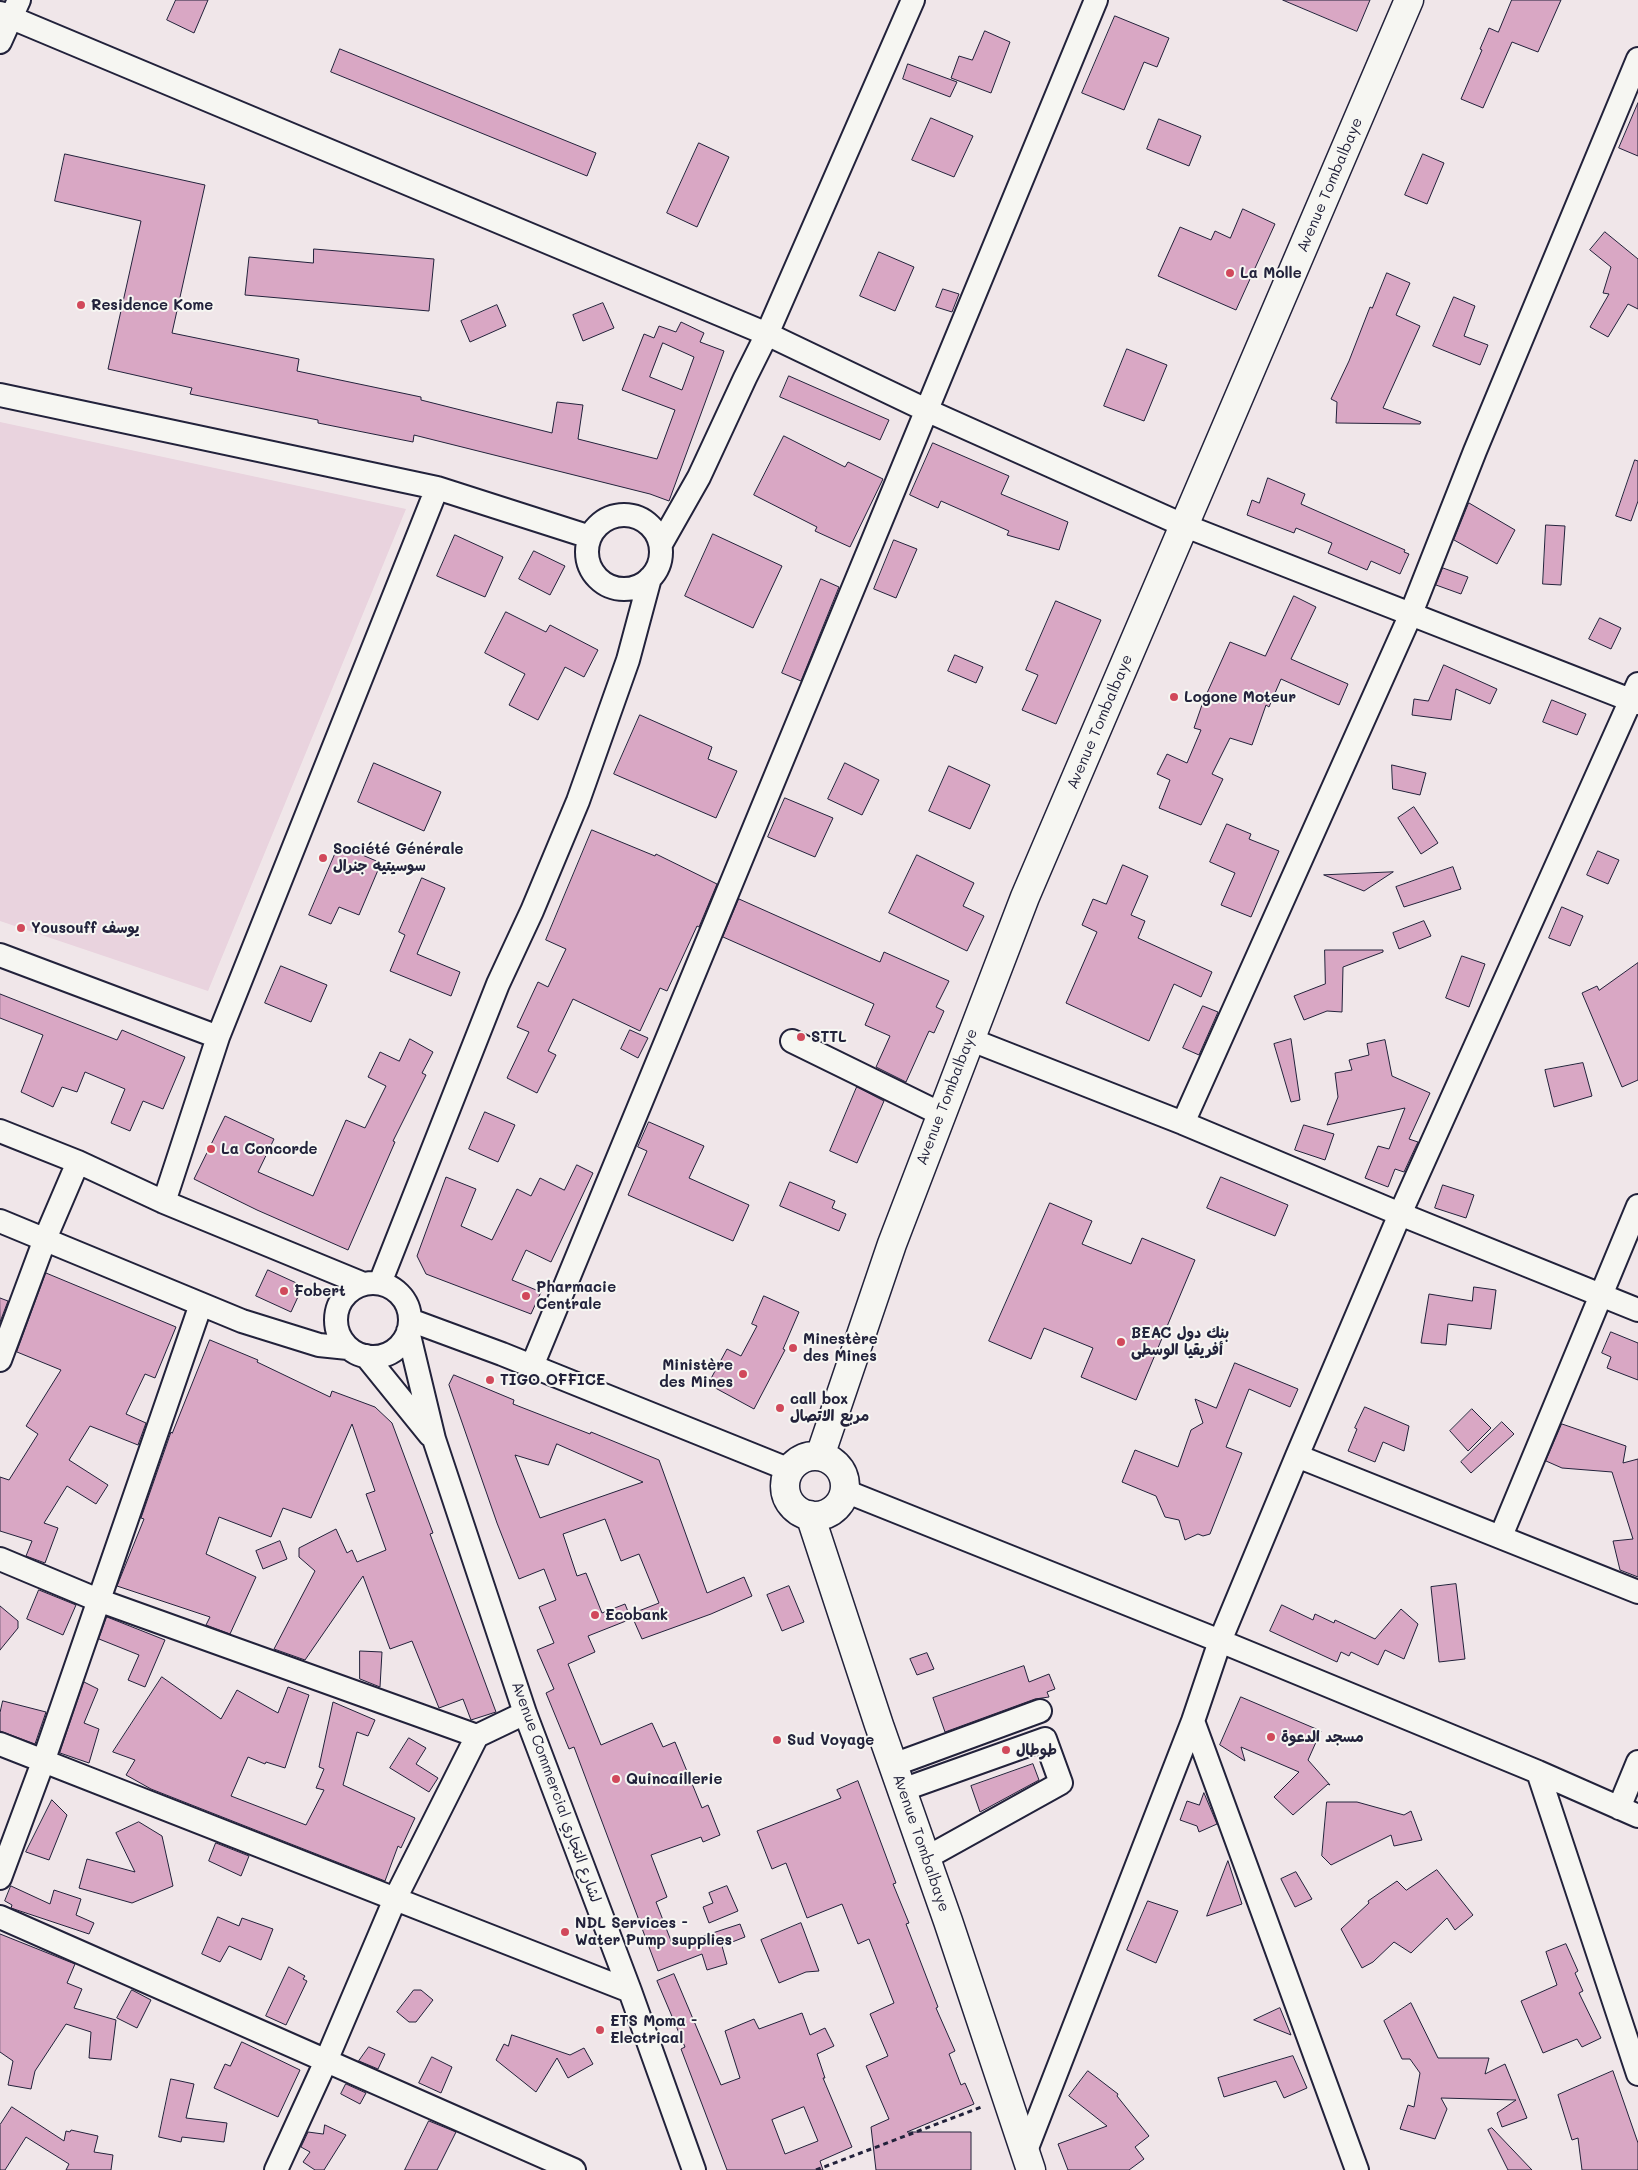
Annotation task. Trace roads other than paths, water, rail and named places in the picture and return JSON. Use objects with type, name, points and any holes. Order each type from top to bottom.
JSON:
[{"type":"main road","name":"Avenue Tombalbaye","points":[[820,1456],[892,1244],[1025,897],[1409,0]]},
{"type":"main road","points":[[820,1456],[831,1460],[840,1468],[845,1479],[845,1491],[841,1502],[833,1510],[822,1515],[810,1515],[801,1512],[793,1506],[785,1489],[786,1479],[790,1470],[803,1459],[820,1456]]},
{"type":"main road","name":"Avenue Tombalbaye","points":[[810,1515],[1028,2161]]},
{"type":"street","points":[[661,544],[654,529],[640,518],[623,515],[606,519],[597,527],[590,537],[587,548],[588,560],[593,571],[600,579],[614,587],[630,588],[641,585],[650,578],[660,563],[661,544],[699,477],[745,378],[768,334],[913,0]]},
{"type":"street","points":[[532,1366],[1096,0]]},
{"type":"street","points":[[0,42],[10,10],[768,334],[926,410],[1183,526],[1410,616],[1636,696],[1400,1214],[1220,1641],[1193,1721],[1028,2161]]},
{"type":"street","points":[[1183,1123],[1410,616],[1475,451],[1638,60]]},
{"type":"street","points":[[0,396],[437,488],[590,537]]},
{"type":"street","points":[[164,1202],[218,1037],[437,488]]},
{"type":"street","points":[[434,1439],[357,1352],[338,1335],[335,1320],[338,1304],[347,1291],[370,1283],[498,984],[532,910],[578,801],[628,660],[650,578]]},
{"type":"street","points":[[0,955],[218,1037]]},
{"type":"street","points":[[969,1039],[1183,1123],[1400,1214],[1638,1310]]},
{"type":"street","points":[[792,1041],[941,1114]]},
{"type":"street","points":[[0,1132],[78,1162],[164,1202],[370,1283],[392,1287],[402,1296],[408,1307],[409,1326],[396,1349],[387,1354],[357,1352],[319,1345],[242,1320],[0,1221]]},
{"type":"street","points":[[0,1360],[45,1239],[78,1162]]},
{"type":"street","points":[[1501,1536],[1638,1206]]},
{"type":"street","points":[[0,1878],[43,1762],[201,1304]]},
{"type":"street","points":[[409,1326],[532,1366],[790,1470]]},
{"type":"street","name":"Avenue Commercial لشارع التجاري","points":[[409,1326],[434,1439],[525,1713],[630,1991],[694,2170]]},
{"type":"street","points":[[1297,1456],[1638,1592]]},
{"type":"street","points":[[845,1491],[1220,1641],[1538,1772],[1628,1812],[1638,1762]]},
{"type":"street","points":[[0,1559],[98,1600],[476,1736]]},
{"type":"street","points":[[893,1765],[1040,1711]]},
{"type":"street","points":[[276,2170],[326,2061],[395,1899],[476,1736],[525,1713]]},
{"type":"street","points":[[1193,1721],[1358,2170]]},
{"type":"street","points":[[1011,1722],[1020,1748]]},
{"type":"street","points":[[902,1790],[1045,1739],[1060,1783],[926,1858]]},
{"type":"street","points":[[0,1744],[630,1991]]},
{"type":"street","points":[[947,1745],[957,1771]]},
{"type":"street","points":[[1538,1772],[1638,2074]]},
{"type":"street","points":[[0,1917],[574,2170]]},
{"type":"place","name":"La Molle","points":[[1230,273]]},
{"type":"place","name":"Residence Kome","points":[[81,305]]},
{"type":"place","name":"Logone Moteur","points":[[1174,697]]},
{"type":"place","name":"Société Générale سوسيتيه جنرال","points":[[323,858]]},
{"type":"place","name":"Yousouff يوسف","points":[[21,928]]},
{"type":"place","name":"STTL","points":[[801,1037]]},
{"type":"place","name":"La Concorde","points":[[211,1149]]},
{"type":"place","name":"Fobert","points":[[284,1291]]},
{"type":"place","name":"Pharmacie Centrale","points":[[526,1296]]},
{"type":"place","name":"BEAC بنك دول أفريقيا الوسطى","points":[[1121,1342]]},
{"type":"place","name":"Minestère des Mines","points":[[793,1348]]},
{"type":"place","name":"Ministère des Mines","points":[[743,1374]]},
{"type":"place","name":"TIGO OFFICE","points":[[490,1380]]},
{"type":"place","name":"call box مربع الاتصال","points":[[780,1408]]},
{"type":"place","name":"Ecobank","points":[[595,1615]]},
{"type":"place","name":"مسجد الدعوة","points":[[1271,1737]]},
{"type":"place","name":"Sud Voyage","points":[[777,1740]]},
{"type":"place","name":"طوطال","points":[[1006,1750]]},
{"type":"place","name":"Quincaillerie","points":[[616,1779]]},
{"type":"place","name":"NDL Services - Water Pump supplies","points":[[565,1932]]},
{"type":"place","name":"ETS Moma - Electrical","points":[[600,2030]]}]
